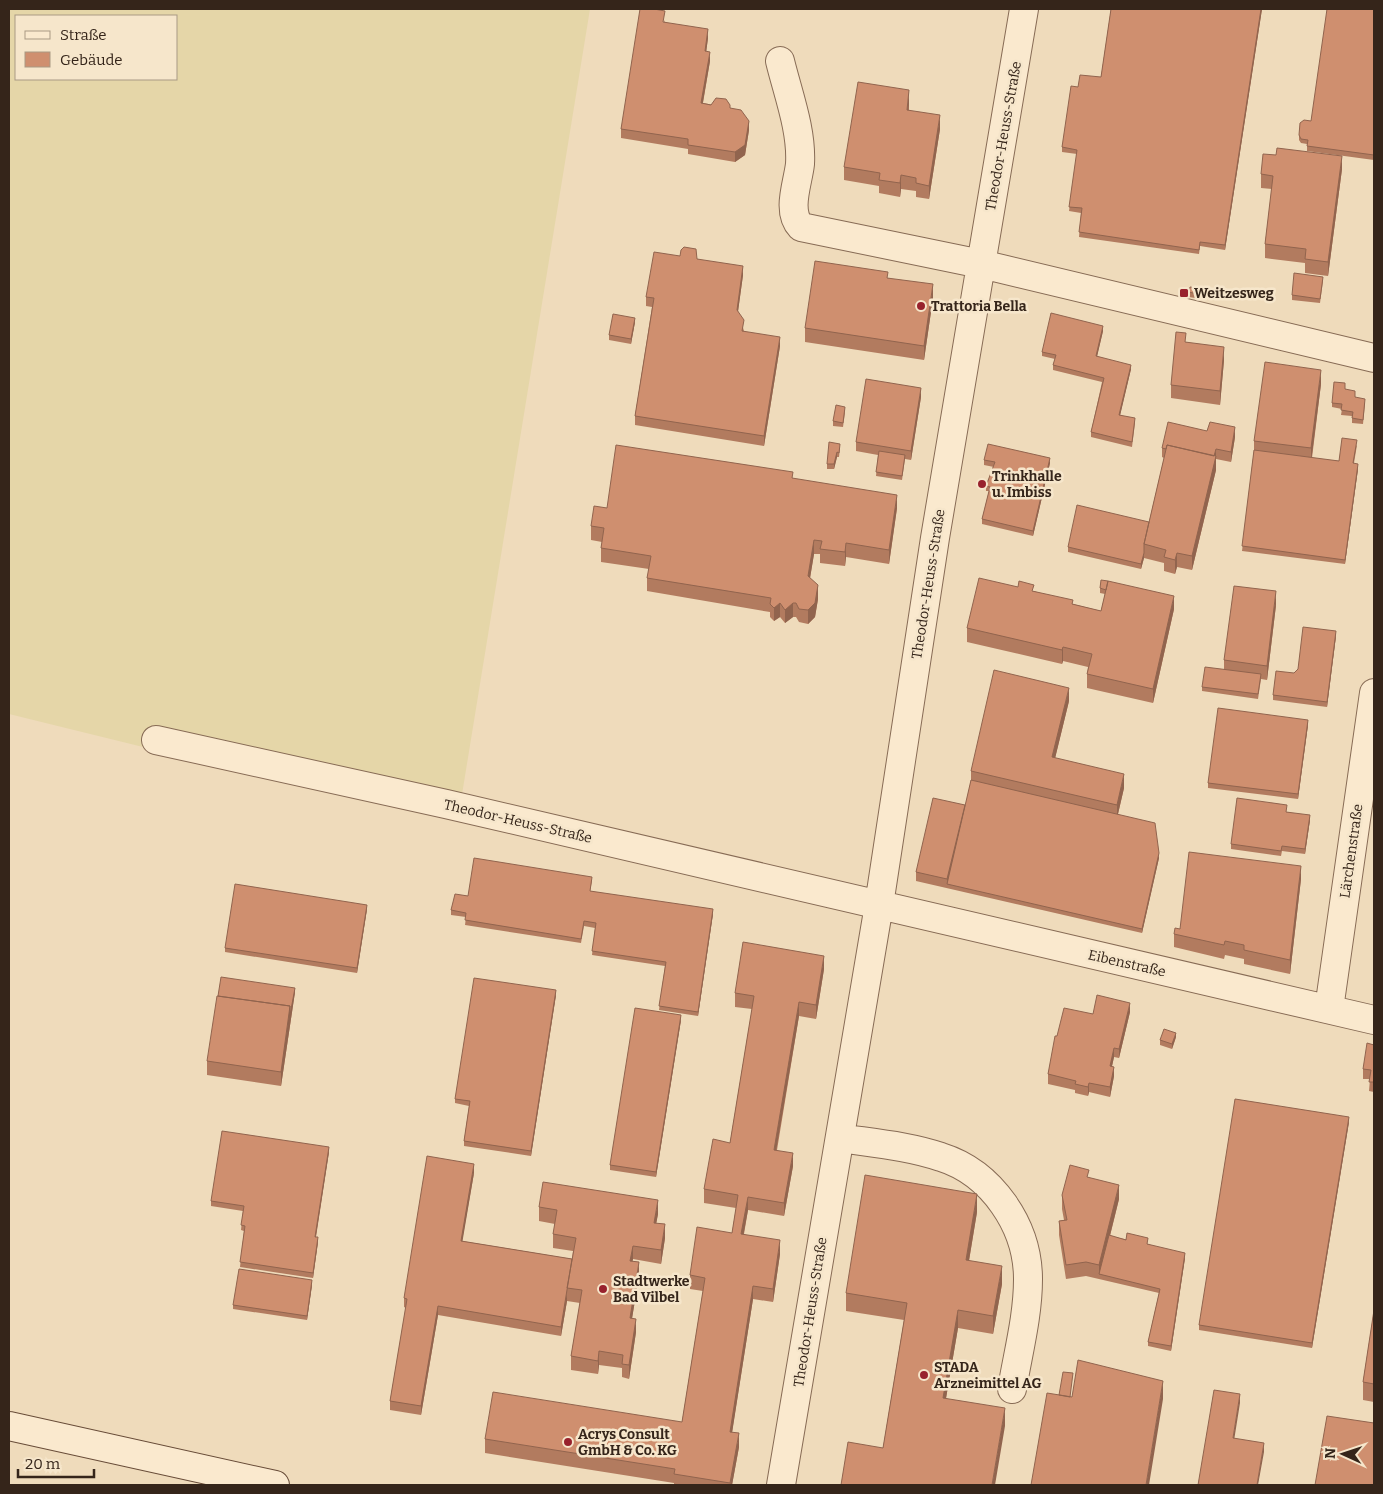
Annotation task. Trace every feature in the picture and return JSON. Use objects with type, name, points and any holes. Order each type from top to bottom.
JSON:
[{"type":"street","name":"Theodor-Heuss-Straße","points":[[781,1485],[879,905],[935,538],[1024,9]]},
{"type":"street","points":[[780,61],[799,137],[800,162],[793,212],[795,221],[801,227],[981,264],[1374,358]]},
{"type":"street","name":"Lärchenstraße","points":[[1329,1009],[1374,693]]},
{"type":"street","name":"Theodor-Heuss-Straße","points":[[156,740],[446,804],[879,905]]},
{"type":"street","name":"Eibenstraße","points":[[879,905],[1374,1020]]},
{"type":"street","points":[[840,1138],[942,1157],[965,1168],[1000,1199],[1013,1218],[1022,1242],[1028,1278],[1012,1389]]},
{"type":"street","points":[[9,1426],[275,1485]]},
{"type":"shaded area","points":[[9,9],[590,9],[458,819],[208,763],[9,714]]},
{"type":"building","points":[[640,9],[665,11],[663,22],[708,29],[705,51],[710,52],[701,103],[711,105],[716,98],[726,99],[730,108],[741,110],[749,121],[745,145],[735,152],[688,145],[688,139],[621,129]]},
{"type":"building","points":[[1111,9],[1261,9],[1225,245],[1200,242],[1199,250],[1079,232],[1082,208],[1069,207],[1077,150],[1062,147],[1071,86],[1078,87],[1080,75],[1101,77]]},
{"type":"building","points":[[1327,9],[1374,9],[1374,155],[1307,146],[1308,140],[1301,139],[1299,135],[1300,123],[1304,120],[1311,121]]},
{"type":"building","points":[[858,82],[909,90],[907,110],[940,115],[929,186],[916,183],[916,178],[901,175],[900,183],[879,180],[880,173],[844,167]]},
{"type":"building","points":[[1277,148],[1342,156],[1328,262],[1305,259],[1306,249],[1265,244],[1273,176],[1261,174],[1263,154],[1276,155]]},
{"type":"building","points":[[684,247],[696,249],[697,259],[743,266],[737,310],[744,320],[742,331],[780,337],[764,436],[635,416],[654,298],[646,297],[654,252],[680,256],[681,250]]},
{"type":"building","points":[[815,261],[888,272],[887,278],[933,284],[924,346],[805,328]]},
{"type":"building","points":[[1294,273],[1323,277],[1320,299],[1292,295]]},
{"type":"building","points":[[1190,287],[1202,289],[1201,295],[1189,292]]},
{"type":"building","points":[[1051,313],[1103,326],[1096,356],[1131,365],[1119,415],[1135,418],[1132,442],[1091,432],[1104,378],[1053,365],[1056,355],[1042,352]]},
{"type":"building","points":[[613,314],[635,318],[631,339],[609,335]]},
{"type":"building","points":[[1176,332],[1186,333],[1185,342],[1224,347],[1220,391],[1171,385]]},
{"type":"building","points":[[1265,362],[1321,370],[1311,448],[1254,441]]},
{"type":"building","points":[[866,379],[921,388],[911,451],[856,442]]},
{"type":"building","points":[[1334,382],[1345,383],[1345,389],[1355,391],[1355,397],[1365,399],[1363,420],[1352,418],[1353,412],[1341,410],[1342,404],[1332,403]]},
{"type":"building","points":[[836,405],[845,407],[843,423],[833,421]]},
{"type":"building","points":[[1168,422],[1207,431],[1210,422],[1235,427],[1231,452],[1216,449],[1214,456],[1167,445],[1166,449],[1162,448]]},
{"type":"building","points":[[1342,438],[1357,440],[1353,463],[1358,464],[1345,560],[1242,546],[1254,450],[1339,461]]},
{"type":"building","points":[[829,442],[840,444],[839,453],[837,452],[834,464],[827,464]]},
{"type":"building","points":[[988,444],[1050,458],[1033,531],[982,519],[990,487],[986,486],[995,462],[984,460]]},
{"type":"building","points":[[616,445],[793,472],[792,478],[897,495],[889,550],[846,543],[845,552],[820,549],[822,541],[814,540],[808,576],[818,585],[815,603],[808,610],[799,609],[796,603],[793,603],[785,610],[780,603],[774,608],[770,604],[771,598],[647,578],[651,556],[601,548],[604,528],[591,526],[594,506],[607,508]]},
{"type":"building","points":[[1167,445],[1216,456],[1192,556],[1177,553],[1175,560],[1164,557],[1166,550],[1144,544]]},
{"type":"building","points":[[879,451],[905,455],[902,476],[876,472]]},
{"type":"building","points":[[1077,505],[1149,522],[1141,564],[1068,547]]},
{"type":"building","points":[[979,578],[1018,587],[1019,581],[1034,585],[1032,591],[1073,600],[1072,604],[1101,611],[1108,581],[1174,596],[1153,689],[1087,674],[1092,654],[1063,647],[1062,650],[967,628]]},
{"type":"building","points":[[1101,580],[1108,581],[1106,590],[1100,588]]},
{"type":"building","points":[[1234,586],[1276,591],[1267,666],[1224,660]]},
{"type":"building","points":[[1303,627],[1336,631],[1327,702],[1273,695],[1276,671],[1294,673],[1298,669]]},
{"type":"building","points":[[1205,667],[1261,674],[1258,694],[1202,687]]},
{"type":"building","points":[[994,670],[1069,688],[1052,757],[1124,774],[1117,805],[971,771]]},
{"type":"building","points":[[1218,708],[1308,720],[1298,794],[1208,783]]},
{"type":"building","points":[[971,780],[1155,823],[1159,853],[1142,929],[947,884]]},
{"type":"building","points":[[933,798],[965,805],[947,879],[916,872]]},
{"type":"building","points":[[1237,798],[1287,805],[1286,812],[1310,815],[1305,849],[1282,846],[1281,851],[1231,844]]},
{"type":"building","points":[[1189,852],[1301,866],[1290,960],[1244,950],[1244,945],[1225,941],[1224,945],[1174,934],[1175,928],[1180,929]]},
{"type":"building","points":[[474,858],[592,877],[590,891],[713,909],[698,1012],[659,1006],[666,962],[592,951],[596,923],[584,921],[581,939],[465,920],[466,913],[451,910],[455,894],[468,896]]},
{"type":"building","points":[[235,884],[367,905],[357,968],[225,948]]},
{"type":"building","points":[[743,942],[824,956],[816,1005],[799,1002],[774,1150],[793,1153],[784,1203],[748,1197],[741,1234],[780,1240],[773,1289],[753,1286],[730,1432],[739,1433],[730,1483],[674,1474],[675,1469],[485,1439],[493,1392],[682,1422],[705,1278],[690,1275],[697,1227],[732,1233],[738,1195],[704,1189],[713,1139],[730,1143],[754,996],[735,993]]},
{"type":"building","points":[[221,977],[295,988],[290,1015],[290,1006],[218,996]]},
{"type":"building","points":[[474,978],[556,990],[531,1151],[464,1141],[470,1101],[455,1099]]},
{"type":"building","points":[[1097,995],[1130,1003],[1119,1049],[1114,1048],[1110,1066],[1114,1067],[1110,1087],[1089,1083],[1088,1087],[1075,1084],[1076,1081],[1048,1074],[1055,1036],[1057,1036],[1064,1008],[1093,1014]]},
{"type":"building","points":[[217,996],[290,1006],[281,1072],[207,1061]]},
{"type":"building","points":[[635,1008],[681,1015],[656,1172],[610,1165]]},
{"type":"building","points":[[1164,1029],[1176,1033],[1172,1044],[1160,1040]]},
{"type":"building","points":[[1367,1043],[1374,1045],[1374,1082],[1369,1082],[1371,1070],[1363,1069]]},
{"type":"building","points":[[1235,1099],[1349,1117],[1312,1343],[1199,1325]]},
{"type":"building","points":[[222,1131],[329,1147],[315,1237],[318,1237],[313,1273],[240,1262],[245,1226],[241,1225],[244,1206],[211,1201]]},
{"type":"building","points":[[427,1156],[474,1164],[461,1241],[572,1259],[561,1327],[438,1306],[421,1406],[390,1401],[407,1299],[404,1298]]},
{"type":"building","points":[[1070,1165],[1089,1170],[1087,1177],[1119,1185],[1099,1265],[1086,1262],[1066,1265],[1059,1221],[1067,1220],[1062,1195]]},
{"type":"building","name":"STADA Arzneimittel AG","points":[[865,1175],[977,1194],[966,1260],[1002,1266],[993,1316],[958,1310],[943,1398],[1005,1408],[992,1485],[841,1485],[848,1442],[883,1448],[907,1303],[846,1293]]},
{"type":"building","name":"Stadtwerke Bad Vilbel","points":[[543,1182],[658,1200],[654,1223],[665,1224],[661,1250],[633,1246],[630,1261],[639,1262],[630,1318],[636,1319],[629,1365],[622,1364],[623,1355],[599,1351],[598,1361],[571,1356],[582,1290],[567,1288],[576,1238],[553,1234],[557,1210],[539,1207]]},
{"type":"building","points":[[1127,1233],[1148,1238],[1147,1244],[1185,1253],[1171,1346],[1148,1342],[1160,1289],[1099,1274],[1109,1235],[1126,1240]]},
{"type":"building","points":[[239,1269],[312,1280],[307,1316],[233,1305]]},
{"type":"building","points":[[1374,1310],[1374,1384],[1363,1382]]},
{"type":"building","points":[[1078,1360],[1163,1381],[1146,1485],[1031,1485],[1047,1393],[1072,1397]]},
{"type":"building","points":[[1063,1372],[1073,1373],[1070,1397],[1059,1395]]},
{"type":"building","points":[[1214,1390],[1240,1394],[1233,1438],[1264,1443],[1257,1485],[1198,1485]]},
{"type":"building","points":[[1327,1416],[1374,1423],[1374,1485],[1315,1485]]},
{"type":"place","name":"Weitzesweg","points":[[1184,293]]},
{"type":"place","name":"Trattoria Bella","points":[[921,306]]},
{"type":"place","name":"Trinkhalle u. Imbiss","points":[[982,484]]},
{"type":"place","name":"Stadtwerke Bad Vilbel","points":[[603,1289]]},
{"type":"place","name":"STADA Arzneimittel AG","points":[[924,1375]]},
{"type":"place","name":"Acrys Consult GmbH & Co. KG","points":[[568,1442]]}]
